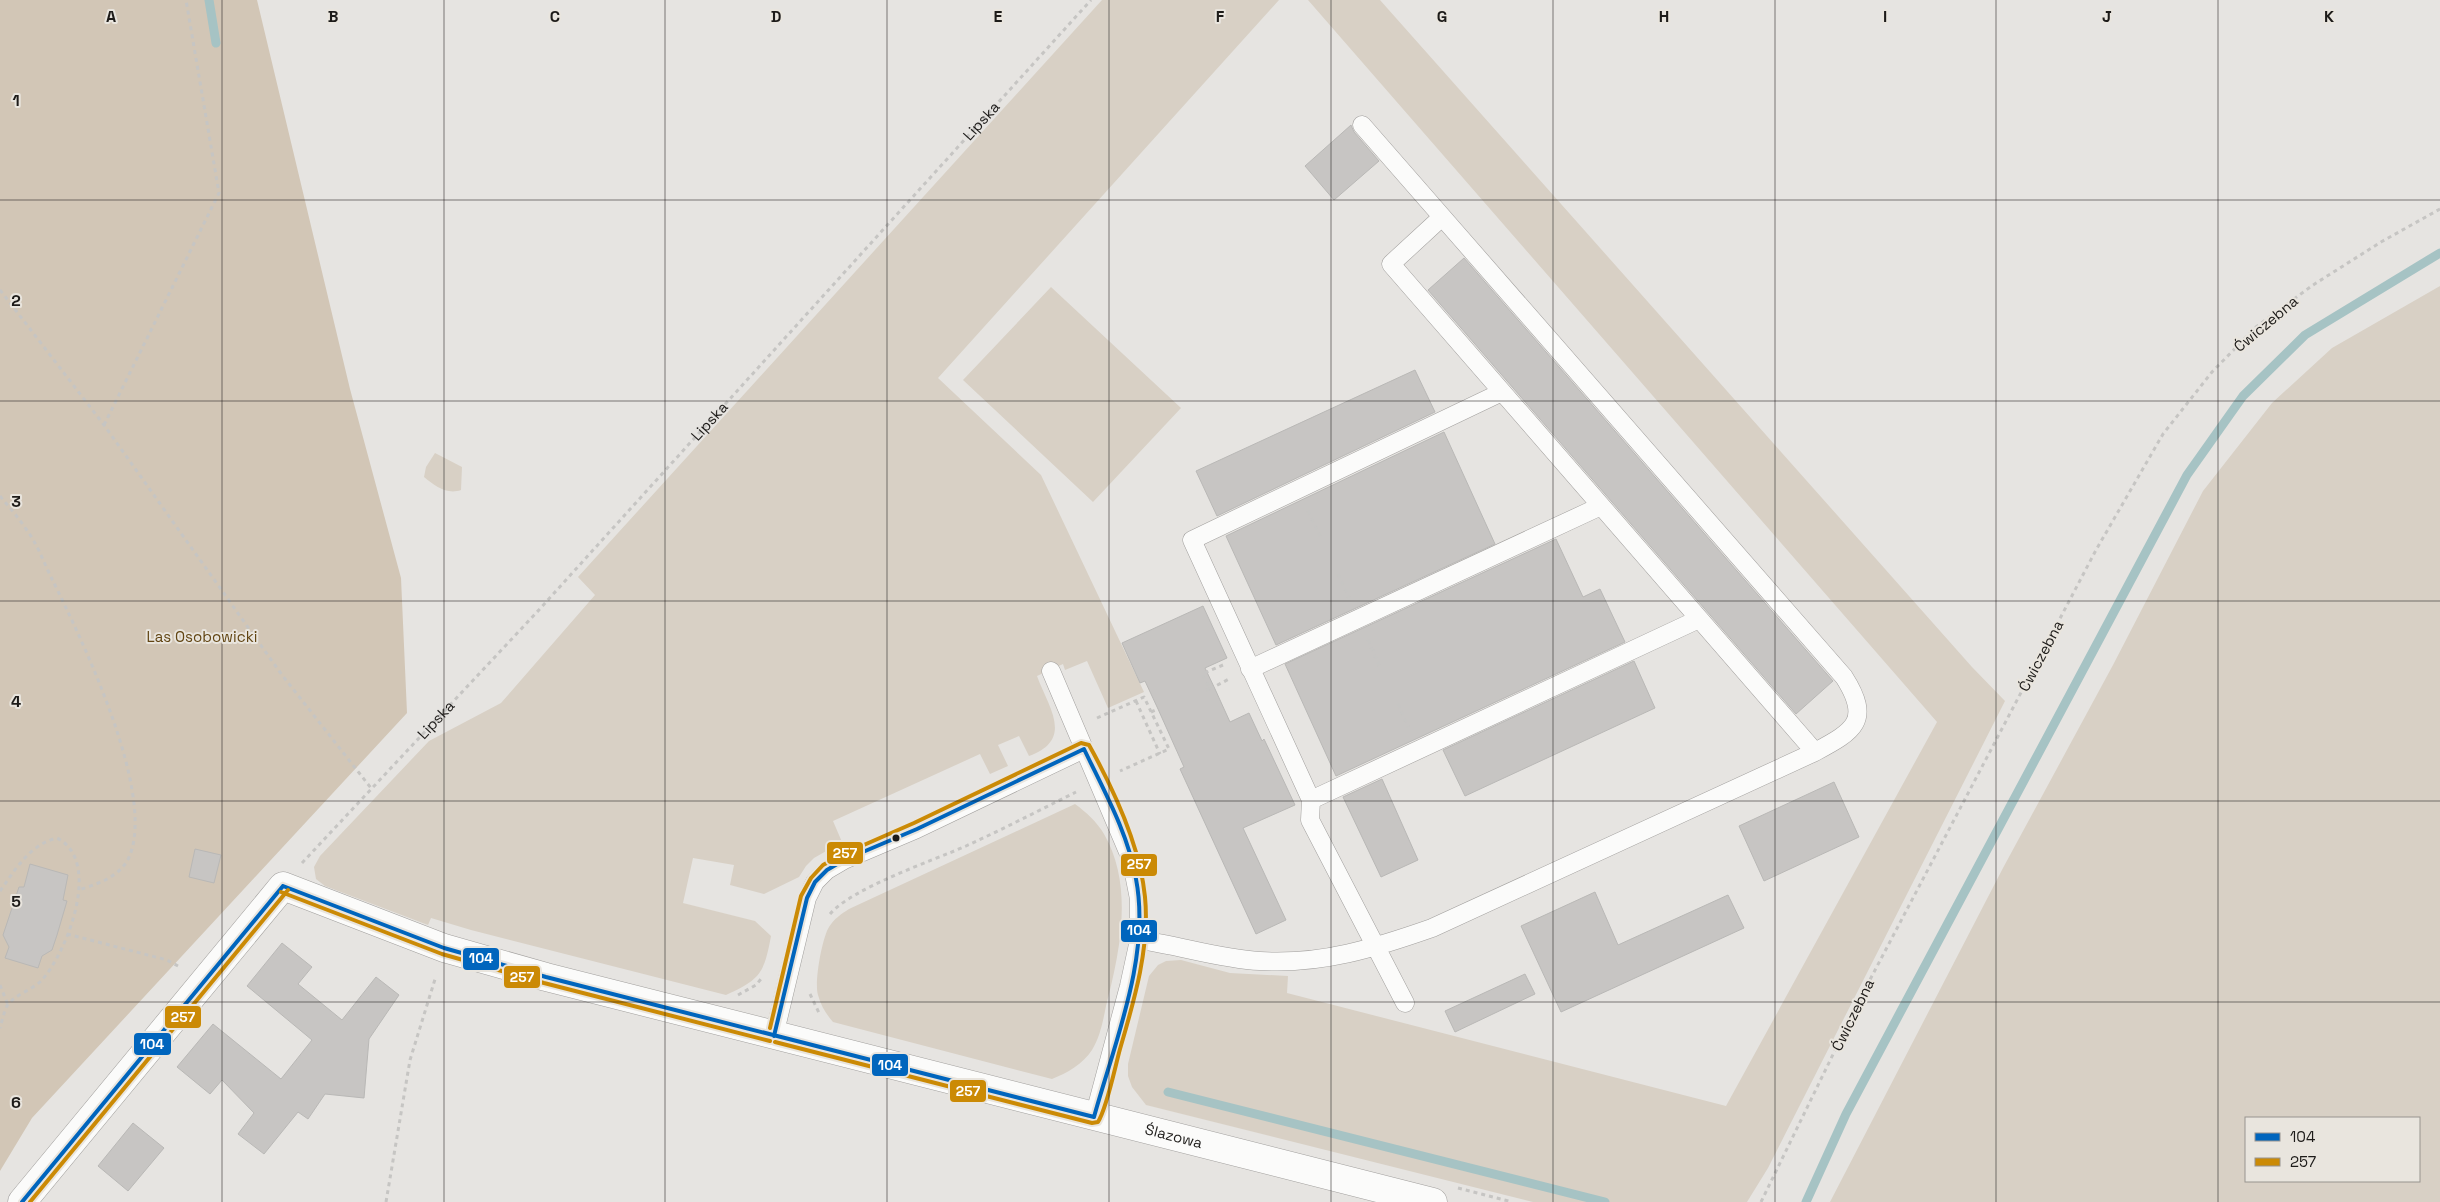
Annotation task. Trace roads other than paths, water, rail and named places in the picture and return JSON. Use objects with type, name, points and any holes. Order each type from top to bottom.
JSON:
[{"type":"street","name":"Ślazowa","points":[[22,1202],[283,886],[444,948],[774,1036],[1433,1202]]},
{"type":"lane","points":[[1139,940],[1260,961],[1289,961],[1347,955],[1377,948],[1432,928],[1815,752],[1846,735],[1858,716],[1855,694],[1844,677],[1362,125]]},
{"type":"lane","points":[[1442,217],[1392,264],[1815,752]]},
{"type":"lane","points":[[1404,1003],[1310,820],[1311,800],[1192,540],[1502,392]]},
{"type":"lane","points":[[1250,669],[1601,506]]},
{"type":"lane","points":[[1311,800],[1699,619]]},
{"type":"lane","points":[[1051,670],[1131,859],[1139,899],[1139,940],[1129,986],[1094,1117]]},
{"type":"lane","points":[[774,1036],[808,898],[816,882],[827,870],[844,860],[917,829],[1084,749]]},
{"type":"waterway","points":[[209,0],[216,43]]},
{"type":"waterway","points":[[1806,1202],[1846,1114],[2187,475],[2243,396],[2305,335],[2440,253]]},
{"type":"waterway","points":[[1168,1092],[1605,1202]]},
{"type":"park label","name":"Las Osobowicki","points":[[202,637]]}]
